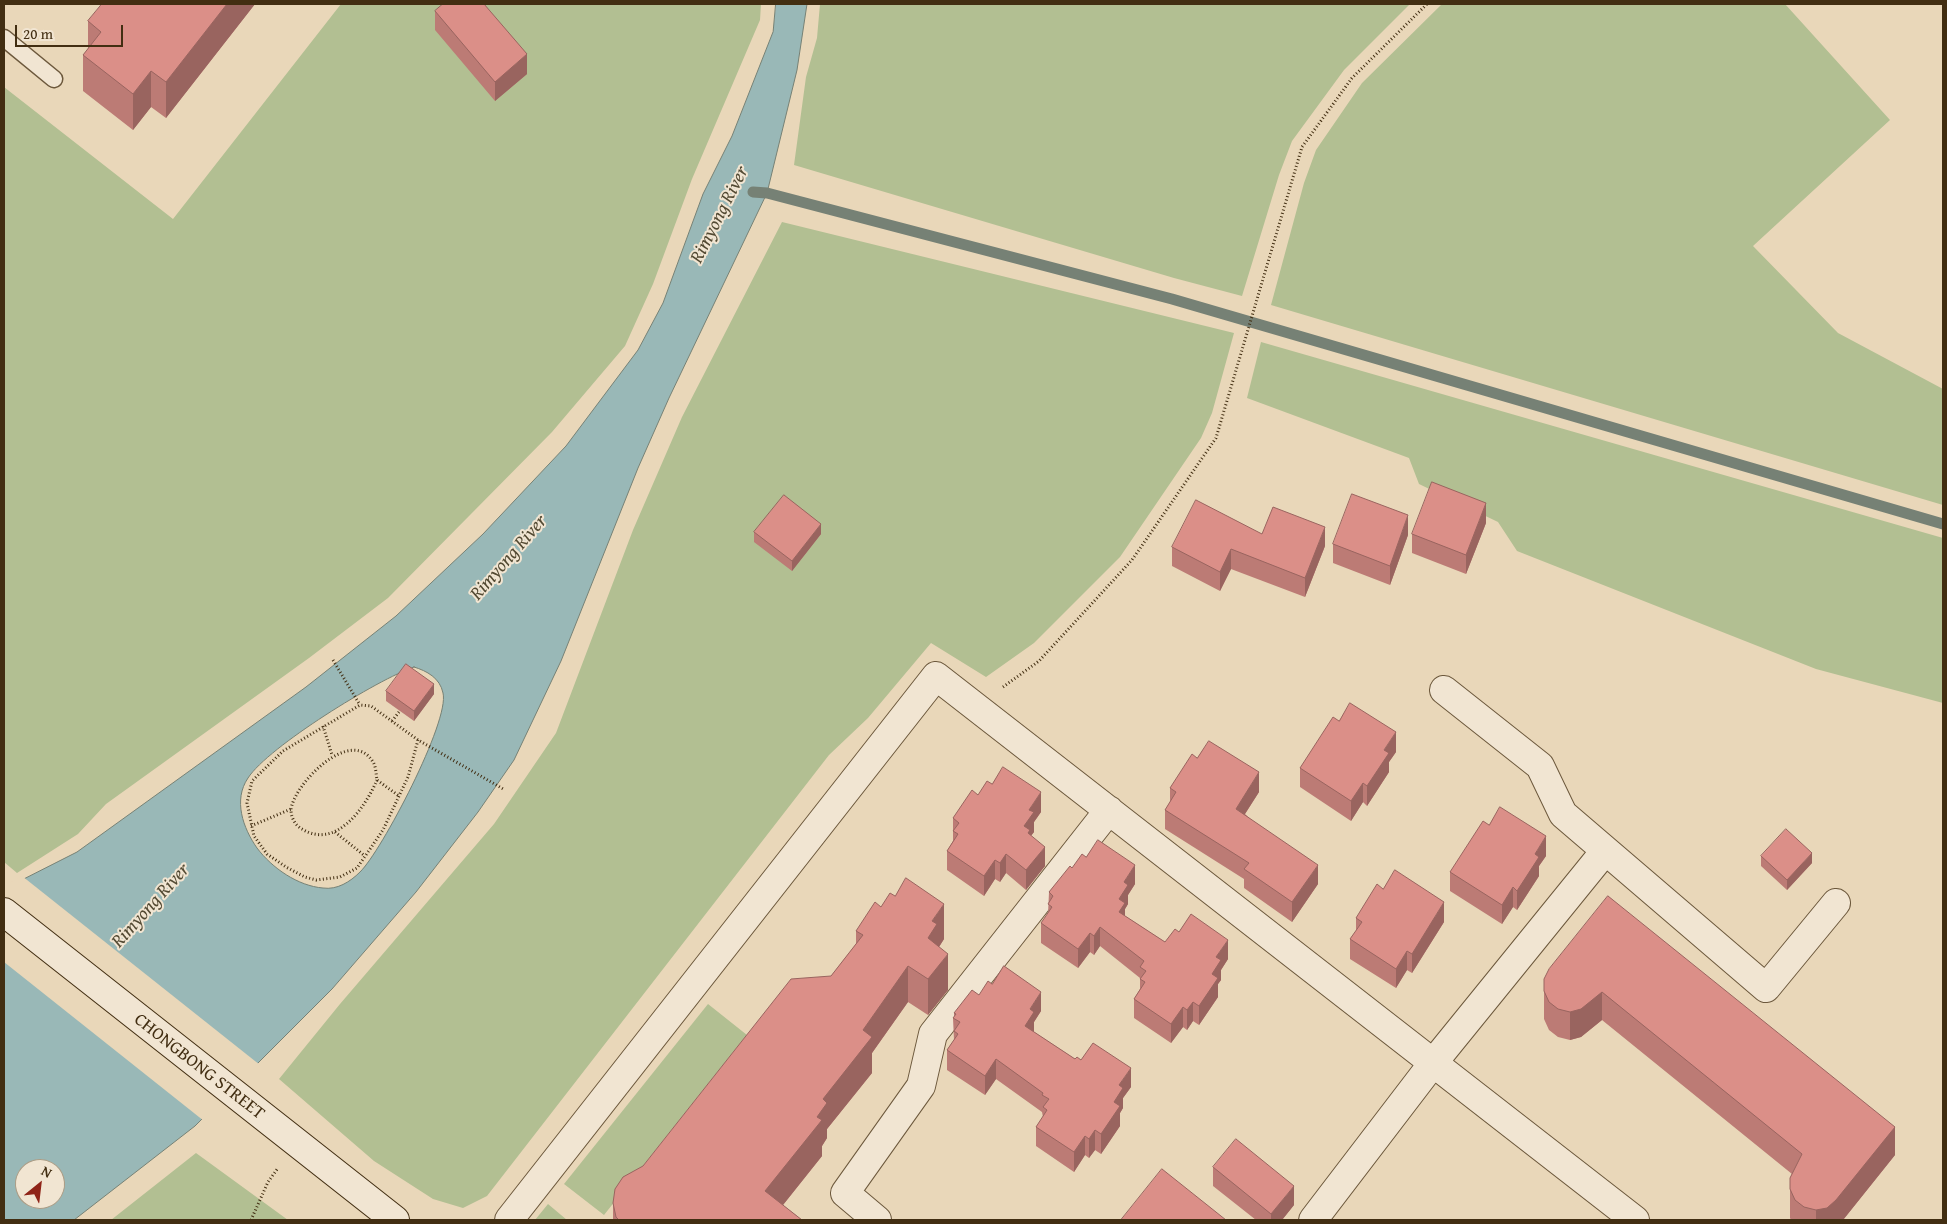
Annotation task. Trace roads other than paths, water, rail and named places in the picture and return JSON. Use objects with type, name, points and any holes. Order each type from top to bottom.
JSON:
[{"type":"street","points":[[509,1220],[936,676],[1635,1220]]},
{"type":"street","points":[[1444,690],[1540,766],[1563,814],[1766,988],[1836,903]]},
{"type":"street","points":[[877,1220],[845,1193],[921,1086],[933,1034],[1109,810]]},
{"type":"street","points":[[1313,1220],[1433,1063],[1605,851]]},
{"type":"street","name":"CHONGBONG STREET","points":[[4,912],[395,1220]]},
{"type":"lane","points":[[4,38],[54,79]]},
{"type":"water","name":"Rimyong River","points":[[776,4],[807,4],[797,70],[767,193],[669,398],[638,468],[561,661],[514,760],[478,812],[416,892],[332,989],[195,1126],[74,1220],[4,1220],[4,889],[77,852],[306,687],[396,616],[483,534],[566,446],[638,350],[663,303],[703,194],[732,136],[773,32]],"holes":[[[414,667],[436,679],[443,693],[442,708],[436,730],[412,786],[370,860],[352,879],[333,888],[314,887],[286,875],[257,848],[244,823],[241,795],[248,778],[277,749],[351,699]]]},
{"type":"waterway","name":"Rimyong River","points":[[753,192],[767,193],[1172,299],[1943,524]]}]
